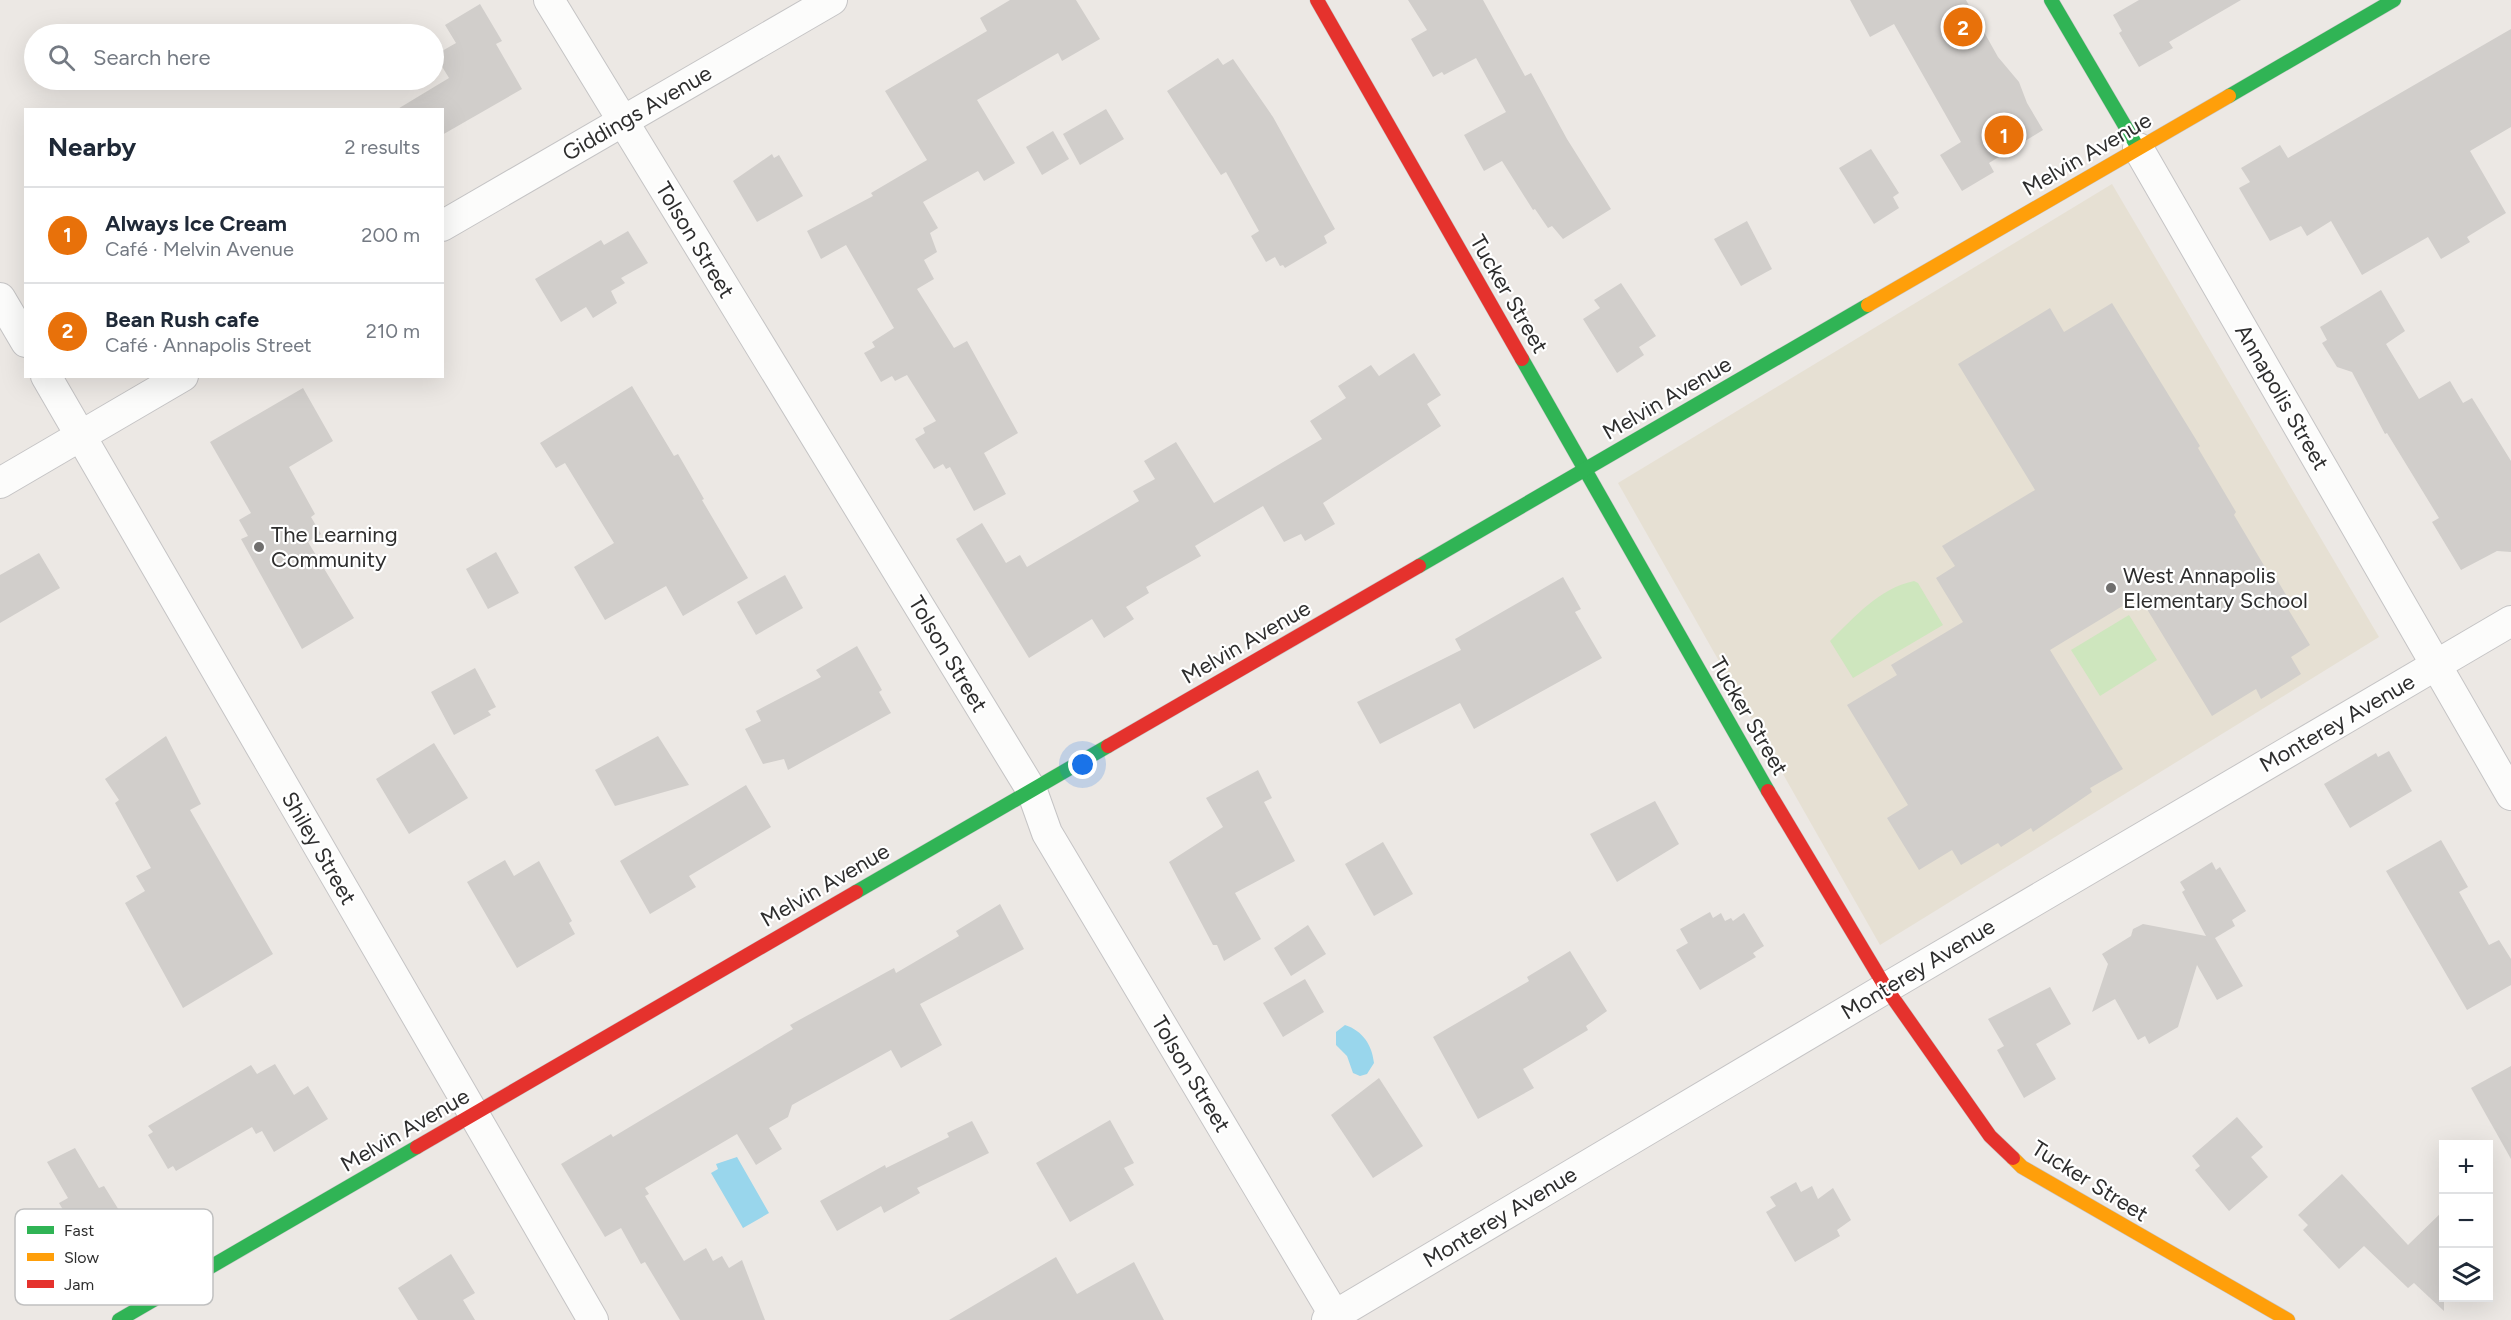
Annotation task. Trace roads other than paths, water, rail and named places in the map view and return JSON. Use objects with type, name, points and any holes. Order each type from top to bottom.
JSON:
[{"type":"street","name":"Tolson Street","points":[[549,0],[1032,791],[1047,833],[1331,1318]]},
{"type":"street","name":"Giddings Avenue","points":[[444,225],[832,0]]},
{"type":"street","name":"Tucker Street","points":[[1317,0],[1801,850],[1886,988],[1990,1136],[2022,1167],[2288,1320]]},
{"type":"street","name":"Annapolis Street","points":[[2051,0],[2511,795]]},
{"type":"street","name":"Melvin Avenue","points":[[213,1265],[2394,0]]},
{"type":"street","points":[[0,298],[24,339]]},
{"type":"street","name":"Shiley Street","points":[[47,378],[593,1320]]},
{"type":"street","points":[[0,483],[180,378]]},
{"type":"street","name":"Monterey Avenue","points":[[1331,1318],[1886,988],[2511,621]]},
{"type":"street","name":"Melvin Avenue","points":[[119,1320],[145,1305]]},
{"type":"water","points":[[1345,1025],[1362,1035],[1369,1045],[1374,1063],[1367,1074],[1360,1076],[1353,1073],[1347,1056],[1336,1045],[1336,1032]]},
{"type":"water","points":[[737,1157],[769,1213],[743,1228],[711,1173],[718,1169],[716,1164]]},
{"type":"place","name":"Bean Rush cafe","points":[[1963,27]]},
{"type":"place","name":"Always Ice Cream","points":[[2004,135]]},
{"type":"place","name":"The Learning Community","points":[[259,547]]},
{"type":"place","name":"West Annapolis Elementary School","points":[[2111,588]]}]
